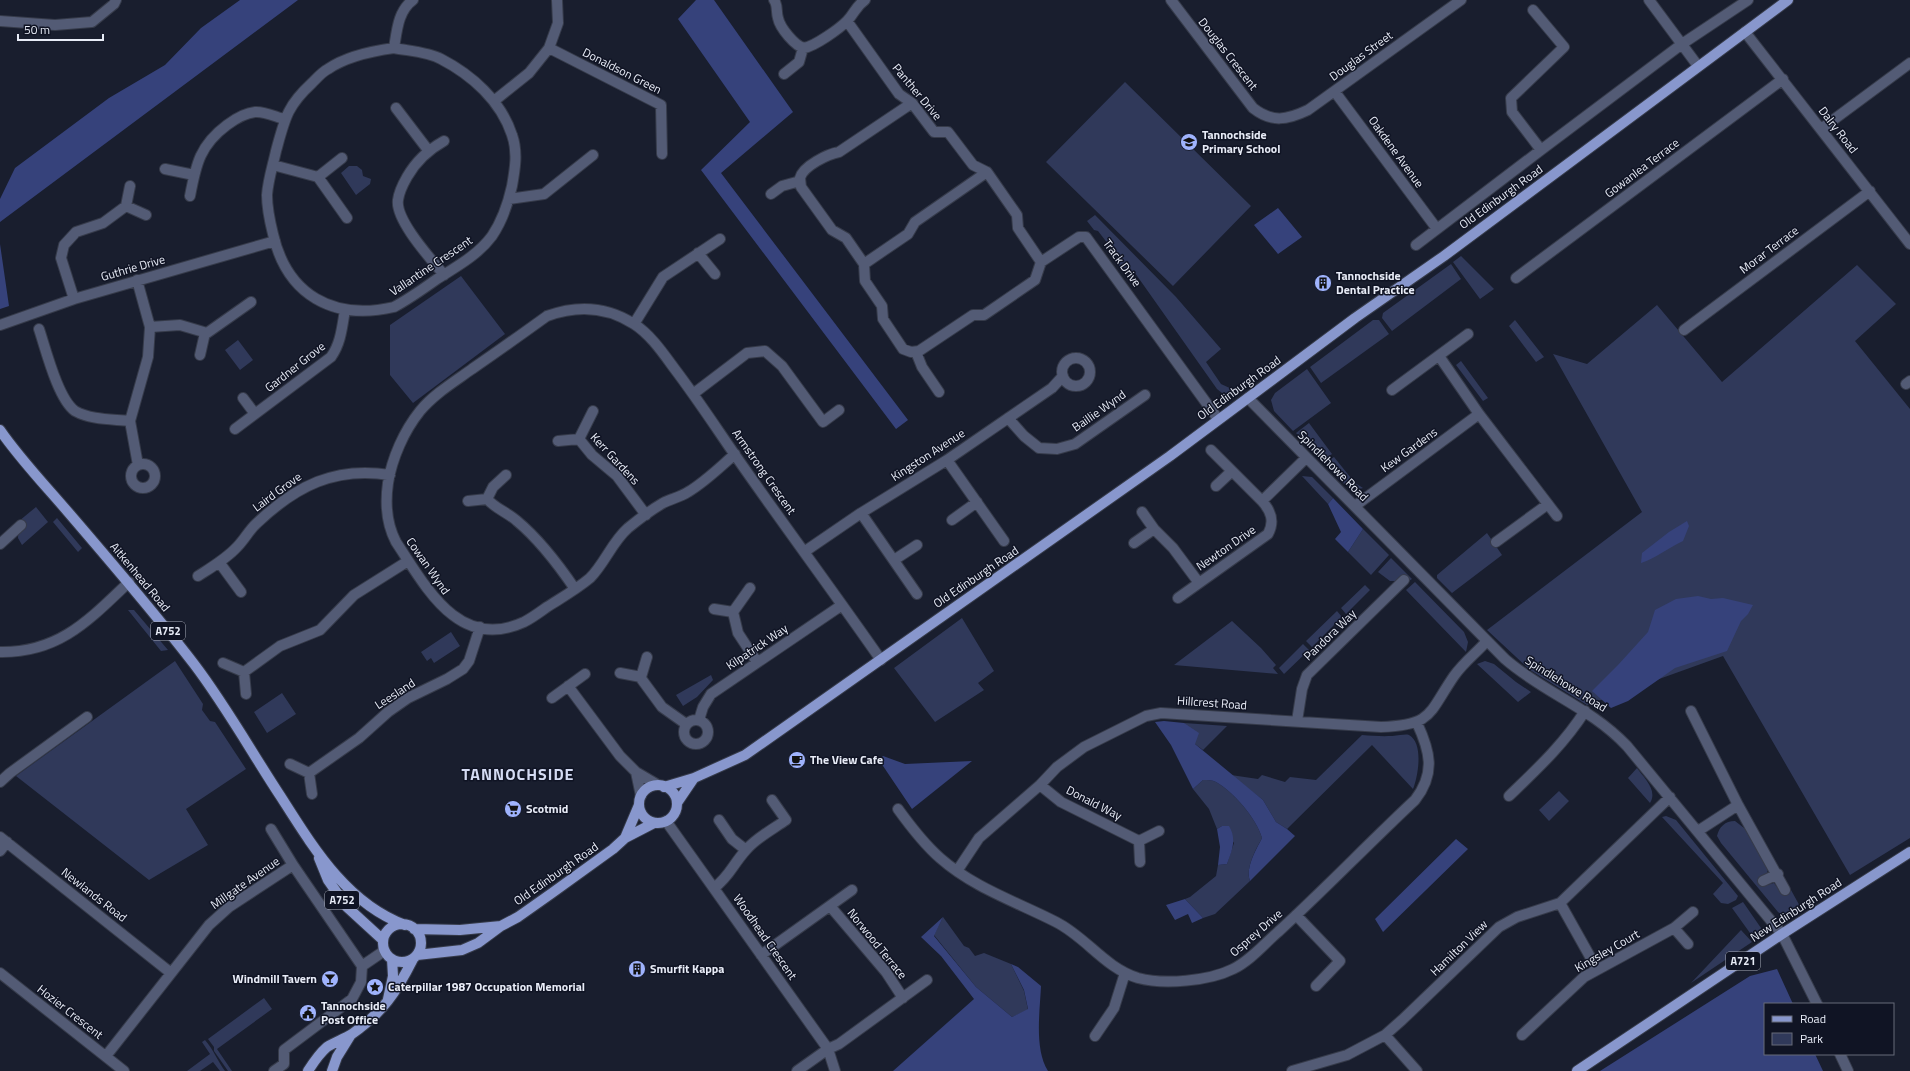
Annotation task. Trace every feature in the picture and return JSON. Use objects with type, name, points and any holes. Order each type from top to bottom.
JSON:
[{"type":"main road","name":"Old Edinburgh Road","points":[[625,838],[640,801],[648,788],[694,778],[745,756],[957,605],[1024,560],[1163,460],[1355,318],[1418,275],[1592,147],[1788,0]]},
{"type":"main road","name":"Aitkenhead Road","points":[[0,430],[22,458],[129,582],[195,666],[315,849],[355,895],[372,909],[389,919],[409,927]]},
{"type":"main road","points":[[666,822],[674,814],[676,803],[694,778]]},
{"type":"main road","points":[[661,786],[673,793],[676,803]]},
{"type":"main road","points":[[640,801],[642,815],[654,823]]},
{"type":"main road","name":"Old Edinburgh Road","points":[[415,957],[462,950],[478,944],[500,926],[518,917],[613,850],[625,838],[654,823],[666,822]]},
{"type":"main road","name":"Aitkenhead Road","points":[[315,849],[328,880],[347,907],[383,940]]},
{"type":"main road","name":"New Edinburgh Road","points":[[1577,1071],[1782,934],[1910,852]]},
{"type":"main road","points":[[308,1071],[327,1047],[351,1035],[380,1011],[399,988],[420,949],[420,938],[409,927],[393,926],[385,935],[383,940],[384,951],[392,959],[402,962],[415,957]]},
{"type":"main road","name":"Old Edinburgh Road","points":[[409,927],[460,930],[500,926]]},
{"type":"main road","points":[[387,1002],[393,976],[392,959]]},
{"type":"main road","points":[[332,1071],[336,1057],[351,1035]]},
{"type":"street","points":[[0,21],[55,25],[92,22],[114,4],[116,0]]},
{"type":"street","points":[[394,48],[399,19],[407,5],[413,0]]},
{"type":"street","points":[[494,101],[529,73],[549,48],[558,23],[557,0]]},
{"type":"street","points":[[774,0],[776,3],[778,20],[794,43],[803,48],[814,45],[847,21],[856,6],[865,0]]},
{"type":"street","name":"Douglas Crescent","points":[[1170,0],[1253,108],[1270,118]]},
{"type":"street","name":"Douglas Street","points":[[1270,118],[1292,118],[1308,110],[1461,0]]},
{"type":"street","points":[[1649,0],[1698,66]]},
{"type":"street","name":"Old Edinburgh Road","points":[[1416,246],[1682,44],[1748,0]]},
{"type":"street","points":[[1533,10],[1564,47],[1511,98],[1512,112],[1541,150]]},
{"type":"street","name":"Panther Drive","points":[[847,21],[899,94],[912,103],[934,132],[948,132],[973,165],[987,172],[1017,214],[1018,228],[1042,262]]},
{"type":"street","name":"Dalry Road","points":[[1745,32],[1910,244]]},
{"type":"street","name":"Vallantine Crescent","points":[[394,48],[440,58],[465,73],[494,101],[512,135],[516,151],[516,169],[509,199],[501,222],[479,251],[394,307],[379,311],[345,310],[313,297],[301,287],[291,276],[281,260],[275,241],[267,196],[284,120],[293,102],[328,69],[354,56],[394,48]]},
{"type":"street","name":"Donaldson Green","points":[[549,48],[661,105],[662,154]]},
{"type":"street","points":[[784,74],[799,62],[803,48]]},
{"type":"street","points":[[1821,129],[1910,63]]},
{"type":"street","name":"Gowanlea Terrace","points":[[1516,278],[1782,79]]},
{"type":"street","name":"Oakdene Avenue","points":[[1335,92],[1437,229]]},
{"type":"street","points":[[912,103],[839,152],[828,154],[804,171],[801,174],[800,181],[801,187],[832,230],[846,238],[864,264],[865,281],[882,306],[884,319],[904,348],[916,352]]},
{"type":"street","points":[[396,108],[428,150]]},
{"type":"street","points":[[190,196],[196,165],[205,146],[218,132],[243,115],[255,112],[284,120]]},
{"type":"street","points":[[444,141],[428,150],[411,170],[400,190],[397,201],[399,213],[414,239],[444,275]]},
{"type":"street","points":[[509,199],[544,194],[593,156]]},
{"type":"street","points":[[318,177],[342,158]]},
{"type":"street","points":[[273,166],[318,177],[347,218]]},
{"type":"street","points":[[165,169],[194,175]]},
{"type":"street","points":[[864,264],[908,234],[915,222],[987,172]]},
{"type":"street","points":[[771,194],[782,186],[800,181]]},
{"type":"street","points":[[74,299],[60,258],[64,245],[76,232],[103,223],[126,206],[130,186]]},
{"type":"street","name":"Morar Terrace","points":[[1684,330],[1870,191]]},
{"type":"street","points":[[126,206],[146,215]]},
{"type":"street","name":"Track Drive","points":[[1042,262],[1079,237],[1089,239],[1218,419]]},
{"type":"street","points":[[634,324],[663,277],[720,239]]},
{"type":"street","name":"Guthrie Drive","points":[[0,325],[74,299],[275,241]]},
{"type":"street","points":[[698,253],[715,274]]},
{"type":"street","points":[[916,352],[973,314],[984,315],[1035,280],[1042,262]]},
{"type":"street","points":[[137,280],[150,327],[148,357],[130,421],[138,465]]},
{"type":"street","points":[[150,327],[180,325],[205,333],[209,332],[251,302]]},
{"type":"street","name":"Cowan Wynd","points":[[612,314],[582,308],[564,310],[547,316],[439,392],[420,411],[403,438],[390,475],[386,497],[389,524],[396,542],[408,561],[441,606],[462,622],[480,628],[496,629],[511,627],[526,622],[575,589],[598,569],[620,535],[662,504],[699,485],[735,454]]},
{"type":"street","name":"Gardner Grove","points":[[235,429],[331,357],[337,349],[345,310]]},
{"type":"street","name":"Armstrong Crescent","points":[[612,314],[634,324],[660,349],[881,660]]},
{"type":"street","points":[[39,329],[62,395],[69,405],[86,416],[130,421]]},
{"type":"street","points":[[200,355],[205,333]]},
{"type":"street","points":[[1392,390],[1468,334]]},
{"type":"street","points":[[693,394],[747,353],[765,351],[782,366],[823,422],[839,410]]},
{"type":"street","points":[[916,352],[922,368],[939,392]]},
{"type":"street","points":[[1439,356],[1479,414],[1557,516]]},
{"type":"street","name":"Kingston Avenue","points":[[804,552],[861,513],[947,460],[1052,388],[1063,376]]},
{"type":"street","name":"Baillie Wynd","points":[[1008,418],[1024,436],[1039,448],[1057,449],[1075,444],[1145,395]]},
{"type":"street","points":[[243,398],[255,414]]},
{"type":"street","name":"Spindlehowe Road","points":[[1248,398],[1486,642],[1519,672],[1585,711],[1611,729],[1638,758],[1782,934],[1816,1003]]},
{"type":"street","name":"Kerr Gardens","points":[[579,439],[593,411]]},
{"type":"street","name":"Kew Gardens","points":[[1355,506],[1479,414]]},
{"type":"street","name":"Kerr Gardens","points":[[558,441],[579,439]]},
{"type":"street","name":"Kerr Gardens","points":[[579,439],[592,455],[616,476],[646,515]]},
{"type":"street","name":"Newton Drive","points":[[1178,598],[1268,534],[1271,526],[1271,514],[1262,501],[1211,450]]},
{"type":"street","points":[[1262,501],[1306,458]]},
{"type":"street","points":[[947,460],[1004,541]]},
{"type":"street","points":[[1216,486],[1232,471]]},
{"type":"street","name":"Laird Grove","points":[[198,576],[239,546],[258,521],[308,484],[334,476],[358,472],[390,475]]},
{"type":"street","points":[[487,499],[493,487],[506,475]]},
{"type":"street","points":[[468,501],[487,499]]},
{"type":"street","points":[[487,499],[493,506],[515,519],[531,534],[550,554],[575,589]]},
{"type":"street","points":[[952,520],[977,502]]},
{"type":"street","points":[[1496,542],[1548,504]]},
{"type":"street","points":[[1142,512],[1154,529],[1173,548],[1199,583]]},
{"type":"street","points":[[861,513],[917,594]]},
{"type":"street","points":[[0,544],[21,525]]},
{"type":"street","points":[[1134,543],[1154,529]]},
{"type":"street","points":[[894,560],[917,545]]},
{"type":"street","points":[[244,672],[280,646],[320,630],[354,595],[408,561]]},
{"type":"street","points":[[219,562],[241,592]]},
{"type":"street","name":"Pandora Way","points":[[1297,721],[1302,689],[1307,675],[1404,580]]},
{"type":"street","points":[[0,652],[24,651],[42,648],[65,637],[106,604],[129,582]]},
{"type":"street","points":[[750,588],[733,612],[738,633],[757,662]]},
{"type":"street","name":"Kilpatrick Way","points":[[699,720],[703,707],[711,694],[842,605]]},
{"type":"street","points":[[714,609],[733,612]]},
{"type":"street","name":"Leesland","points":[[309,773],[359,738],[383,716],[408,698],[447,679],[462,668],[470,661],[480,628]]},
{"type":"street","name":"Hillcrest Road","points":[[957,871],[979,838],[1040,785],[1057,767],[1084,747],[1153,713],[1381,727],[1404,726],[1427,717],[1436,706],[1455,675],[1486,642]]},
{"type":"street","points":[[640,677],[646,657]]},
{"type":"street","points":[[223,663],[244,672]]},
{"type":"street","points":[[244,672],[246,694]]},
{"type":"street","points":[[620,673],[640,677],[662,707],[686,724]]},
{"type":"street","points":[[552,698],[585,674]]},
{"type":"street","points":[[568,686],[620,756],[636,772],[661,786]]},
{"type":"street","points":[[1509,796],[1551,756],[1571,733],[1585,711]]},
{"type":"street","points":[[1691,711],[1738,805],[1778,874],[1785,890]]},
{"type":"street","points":[[0,782],[10,773],[87,717]]},
{"type":"street","points":[[692,720],[699,720],[705,724],[708,732],[706,738],[700,743],[693,744],[685,738],[684,729],[686,724],[692,720]]},
{"type":"street","name":"Osprey Drive","points":[[898,809],[918,836],[939,858],[976,884],[1062,925],[1108,963],[1125,973],[1139,978],[1159,982],[1184,980],[1226,972],[1241,965],[1296,915],[1415,800],[1424,789],[1430,767],[1429,754],[1417,722]]},
{"type":"street","points":[[290,764],[309,773],[312,794]]},
{"type":"street","points":[[636,772],[640,801]]},
{"type":"street","name":"Donald Way","points":[[1040,785],[1061,802],[1139,841]]},
{"type":"street","name":"Hamilton View","points":[[1292,1071],[1347,1055],[1384,1035],[1414,1009],[1499,927],[1517,917],[1560,903],[1670,797]]},
{"type":"street","points":[[714,888],[730,873],[746,850],[786,820],[772,800]]},
{"type":"street","points":[[1698,831],[1738,805]]},
{"type":"street","points":[[719,820],[732,839],[746,850]]},
{"type":"street","name":"Woodhead Crescent","points":[[666,822],[828,1049],[835,1071]]},
{"type":"street","points":[[271,829],[293,865]]},
{"type":"street","points":[[1140,862],[1139,841],[1160,830]]},
{"type":"street","points":[[0,852],[4,840]]},
{"type":"street","name":"Newlands Road","points":[[4,840],[172,973]]},
{"type":"street","name":"Millgate Avenue","points":[[106,1056],[209,925],[220,914],[293,865],[362,966]]},
{"type":"street","points":[[1763,881],[1778,874]]},
{"type":"street","name":"Norwood Terrace","points":[[762,955],[852,890]]},
{"type":"street","points":[[1560,903],[1597,969]]},
{"type":"street","name":"Norwood Terrace","points":[[830,906],[886,972],[903,998]]},
{"type":"street","name":"Kingsley Court","points":[[1522,1035],[1584,977],[1674,928],[1693,912]]},
{"type":"street","points":[[1296,915],[1340,961],[1316,986]]},
{"type":"street","points":[[1674,928],[1688,944]]},
{"type":"street","points":[[274,1071],[284,1064],[284,1050],[352,999],[361,982],[362,966],[384,951]]},
{"type":"street","name":"Hozier Crescent","points":[[0,973],[124,1071]]},
{"type":"street","points":[[1095,1036],[1114,1008],[1125,973]]},
{"type":"street","name":"Norwood Terrace","points":[[797,1071],[828,1049],[839,1044],[927,980]]},
{"type":"street","points":[[1384,1035],[1417,1071]]},
{"type":"street","points":[[1840,1055],[1848,1071]]},
{"type":"green space","points":[[1125,82],[1251,206],[1173,286],[1046,162]]},
{"type":"green space","points":[[349,166],[357,166],[362,170],[363,176],[371,179],[370,184],[356,195],[341,173]]},
{"type":"green space","points":[[1095,215],[1176,297],[1221,349],[1206,362],[1221,384],[1234,390],[1228,394],[1222,393],[1217,389],[1135,273],[1119,266],[1119,258],[1098,231],[1094,230],[1087,221]]},
{"type":"green space","points":[[1461,256],[1494,289],[1480,299],[1453,262]]},
{"type":"green space","points":[[1451,264],[1461,279],[1392,331],[1382,318],[1383,313]]},
{"type":"green space","points":[[1857,265],[1896,304],[1855,341],[1910,409],[1910,838],[1850,875],[1723,656],[1587,705],[1530,670],[1487,630],[1642,512],[1553,354],[1587,364],[1657,305],[1722,382]]},
{"type":"green space","points":[[461,276],[505,334],[413,403],[390,375],[390,325]]},
{"type":"green space","points":[[1373,320],[1379,320],[1389,334],[1321,383],[1310,367]]},
{"type":"green space","points":[[1515,320],[1544,357],[1536,362],[1509,326]]},
{"type":"green space","points":[[238,340],[253,360],[240,370],[225,350]]},
{"type":"green space","points":[[1461,361],[1488,398],[1483,401],[1456,365]]},
{"type":"green space","points":[[1307,369],[1331,403],[1293,431],[1274,411],[1271,400],[1275,393]]},
{"type":"green space","points":[[1309,423],[1332,454],[1323,461],[1296,433]]},
{"type":"green space","points":[[1334,457],[1355,483],[1363,488],[1352,488],[1337,477],[1325,463]]},
{"type":"green space","points":[[1302,476],[1312,477],[1333,498],[1328,504]]},
{"type":"green space","points":[[36,507],[48,522],[22,545],[18,538],[19,521]]},
{"type":"green space","points":[[57,518],[82,548],[78,552],[53,522]]},
{"type":"green space","points":[[1363,529],[1389,555],[1371,575],[1348,552]]},
{"type":"green space","points":[[1487,533],[1502,555],[1452,593],[1437,578],[1437,575]]},
{"type":"green space","points":[[1391,558],[1412,579],[1409,581],[1402,575],[1396,581],[1390,581],[1378,572]]},
{"type":"green space","points":[[1415,582],[1464,632],[1468,642],[1466,652],[1406,590]]},
{"type":"green space","points":[[1365,585],[1370,590],[1346,614],[1341,608]]},
{"type":"green space","points":[[128,610],[134,610],[168,650],[161,651]]},
{"type":"green space","points":[[1337,611],[1342,617],[1312,647],[1306,641]]},
{"type":"green space","points":[[962,618],[994,671],[978,683],[984,690],[935,722],[894,668]]},
{"type":"green space","points":[[1232,621],[1261,648],[1276,665],[1273,668],[1278,674],[1174,665]]},
{"type":"green space","points":[[451,632],[460,646],[434,663],[431,658],[427,661],[421,652]]},
{"type":"green space","points":[[1303,644],[1309,650],[1284,674],[1279,668]]},
{"type":"green space","points":[[175,661],[203,704],[202,710],[210,721],[215,722],[246,769],[186,809],[208,845],[149,880],[16,776]]},
{"type":"green space","points":[[1485,661],[1494,664],[1531,692],[1518,702],[1477,664]]},
{"type":"green space","points":[[711,675],[713,680],[697,697],[683,706],[676,695]]},
{"type":"green space","points":[[282,693],[296,714],[267,733],[254,712]]},
{"type":"green space","points":[[1184,723],[1227,726],[1203,750],[1195,744]]},
{"type":"green space","points":[[1362,735],[1409,735],[1414,739],[1418,752],[1418,769],[1413,789],[1372,745],[1287,829],[1276,822],[1263,800],[1231,775],[1258,779],[1262,775],[1285,782],[1290,777],[1316,780]]},
{"type":"green space","points":[[1637,768],[1651,789],[1652,798],[1650,803],[1628,778]]},
{"type":"green space","points":[[1203,780],[1211,780],[1216,782],[1230,792],[1250,814],[1262,838],[1254,853],[1250,865],[1250,881],[1215,914],[1203,918],[1185,899],[1190,897],[1216,876],[1218,865],[1227,864],[1234,843],[1222,826],[1217,829],[1209,809],[1193,789]]},
{"type":"green space","points":[[1559,791],[1569,801],[1549,821],[1539,810]]},
{"type":"green space","points":[[1666,816],[1676,820],[1738,896],[1736,900],[1728,904],[1721,903],[1713,894],[1723,883],[1662,817]]},
{"type":"green space","points":[[1735,821],[1744,828],[1747,827],[1768,869],[1767,873],[1759,878],[1763,886],[1774,883],[1782,894],[1791,890],[1802,910],[1790,915],[1784,915],[1778,912],[1721,843],[1717,836],[1719,830],[1725,823]]},
{"type":"green space","points":[[1743,902],[1761,928],[1758,935],[1750,933],[1732,908]]},
{"type":"green space","points":[[943,917],[964,946],[969,948],[975,956],[984,953],[1011,964],[1024,991],[1028,1010],[1012,1017],[976,987],[934,935]]},
{"type":"green space","points":[[1741,930],[1752,942],[1691,983]]},
{"type":"green space","points":[[264,998],[272,1009],[217,1049],[232,1071],[228,1071],[214,1051],[214,1047],[208,1039]]},
{"type":"green space","points":[[205,1040],[225,1071],[220,1071],[213,1062],[200,1071],[187,1071],[210,1054],[202,1042]]},
{"type":"shaded area","points":[[240,0],[298,0],[0,222],[0,199],[15,168],[109,98],[165,65],[201,28]]},
{"type":"shaded area","points":[[696,0],[714,0],[793,112],[721,173],[908,420],[896,429],[701,170],[750,122],[678,19]]},
{"type":"shaded area","points":[[1278,208],[1302,237],[1278,254],[1254,225]]},
{"type":"shaded area","points":[[0,244],[9,306],[0,309]]},
{"type":"shaded area","points":[[1333,498],[1363,529],[1348,552],[1335,539],[1341,532],[1328,504]]},
{"type":"shaded area","points":[[1687,521],[1689,526],[1683,541],[1641,563],[1642,553],[1669,532]]},
{"type":"shaded area","points":[[1698,596],[1711,599],[1723,598],[1753,605],[1748,614],[1741,621],[1727,651],[1675,668],[1628,701],[1611,708],[1592,691],[1648,632],[1655,610],[1676,599]]},
{"type":"shaded area","points":[[1164,721],[1184,723],[1199,733],[1195,744],[1263,800],[1276,822],[1295,836],[1250,881],[1250,865],[1254,853],[1262,838],[1255,822],[1244,806],[1223,786],[1216,782],[1211,780],[1203,780],[1193,789],[1171,745],[1155,722]]},
{"type":"shaded area","points":[[883,756],[905,764],[972,761],[912,809],[879,760]]},
{"type":"shaded area","points":[[1222,826],[1229,826],[1233,836],[1233,845],[1227,864],[1218,865],[1220,847],[1217,829]]},
{"type":"shaded area","points":[[1456,839],[1468,849],[1383,932],[1375,919]]},
{"type":"shaded area","points":[[1185,899],[1203,918],[1192,923],[1188,914],[1175,920],[1166,905]]},
{"type":"shaded area","points":[[943,917],[934,936],[976,987],[1012,1017],[1028,1009],[1024,990],[1011,964],[1018,967],[1041,986],[1039,1041],[1044,1062],[1048,1071],[893,1071],[974,999],[941,956],[921,937]]},
{"type":"shaded area","points":[[1777,969],[1793,1003],[1764,1003],[1764,1055],[1815,1055],[1823,1071],[1600,1071],[1750,976]]},
{"type":"place","name":"Tannochside Primary School","points":[[1189,142]]},
{"type":"place","name":"Tannochside Dental Practice","points":[[1323,283]]},
{"type":"place","name":"The View Cafe","points":[[797,760]]},
{"type":"place","name":"Scotmid","points":[[513,809]]},
{"type":"place","name":"Smurfit Kappa","points":[[637,969]]},
{"type":"place","name":"Windmill Tavern","points":[[330,979]]},
{"type":"place","name":"Caterpillar 1987 Occupation Memorial","points":[[375,987]]},
{"type":"place","name":"Tannochside Post Office","points":[[308,1013]]},
{"type":"district","name":"TANNOCHSIDE","points":[[518,774]]}]
